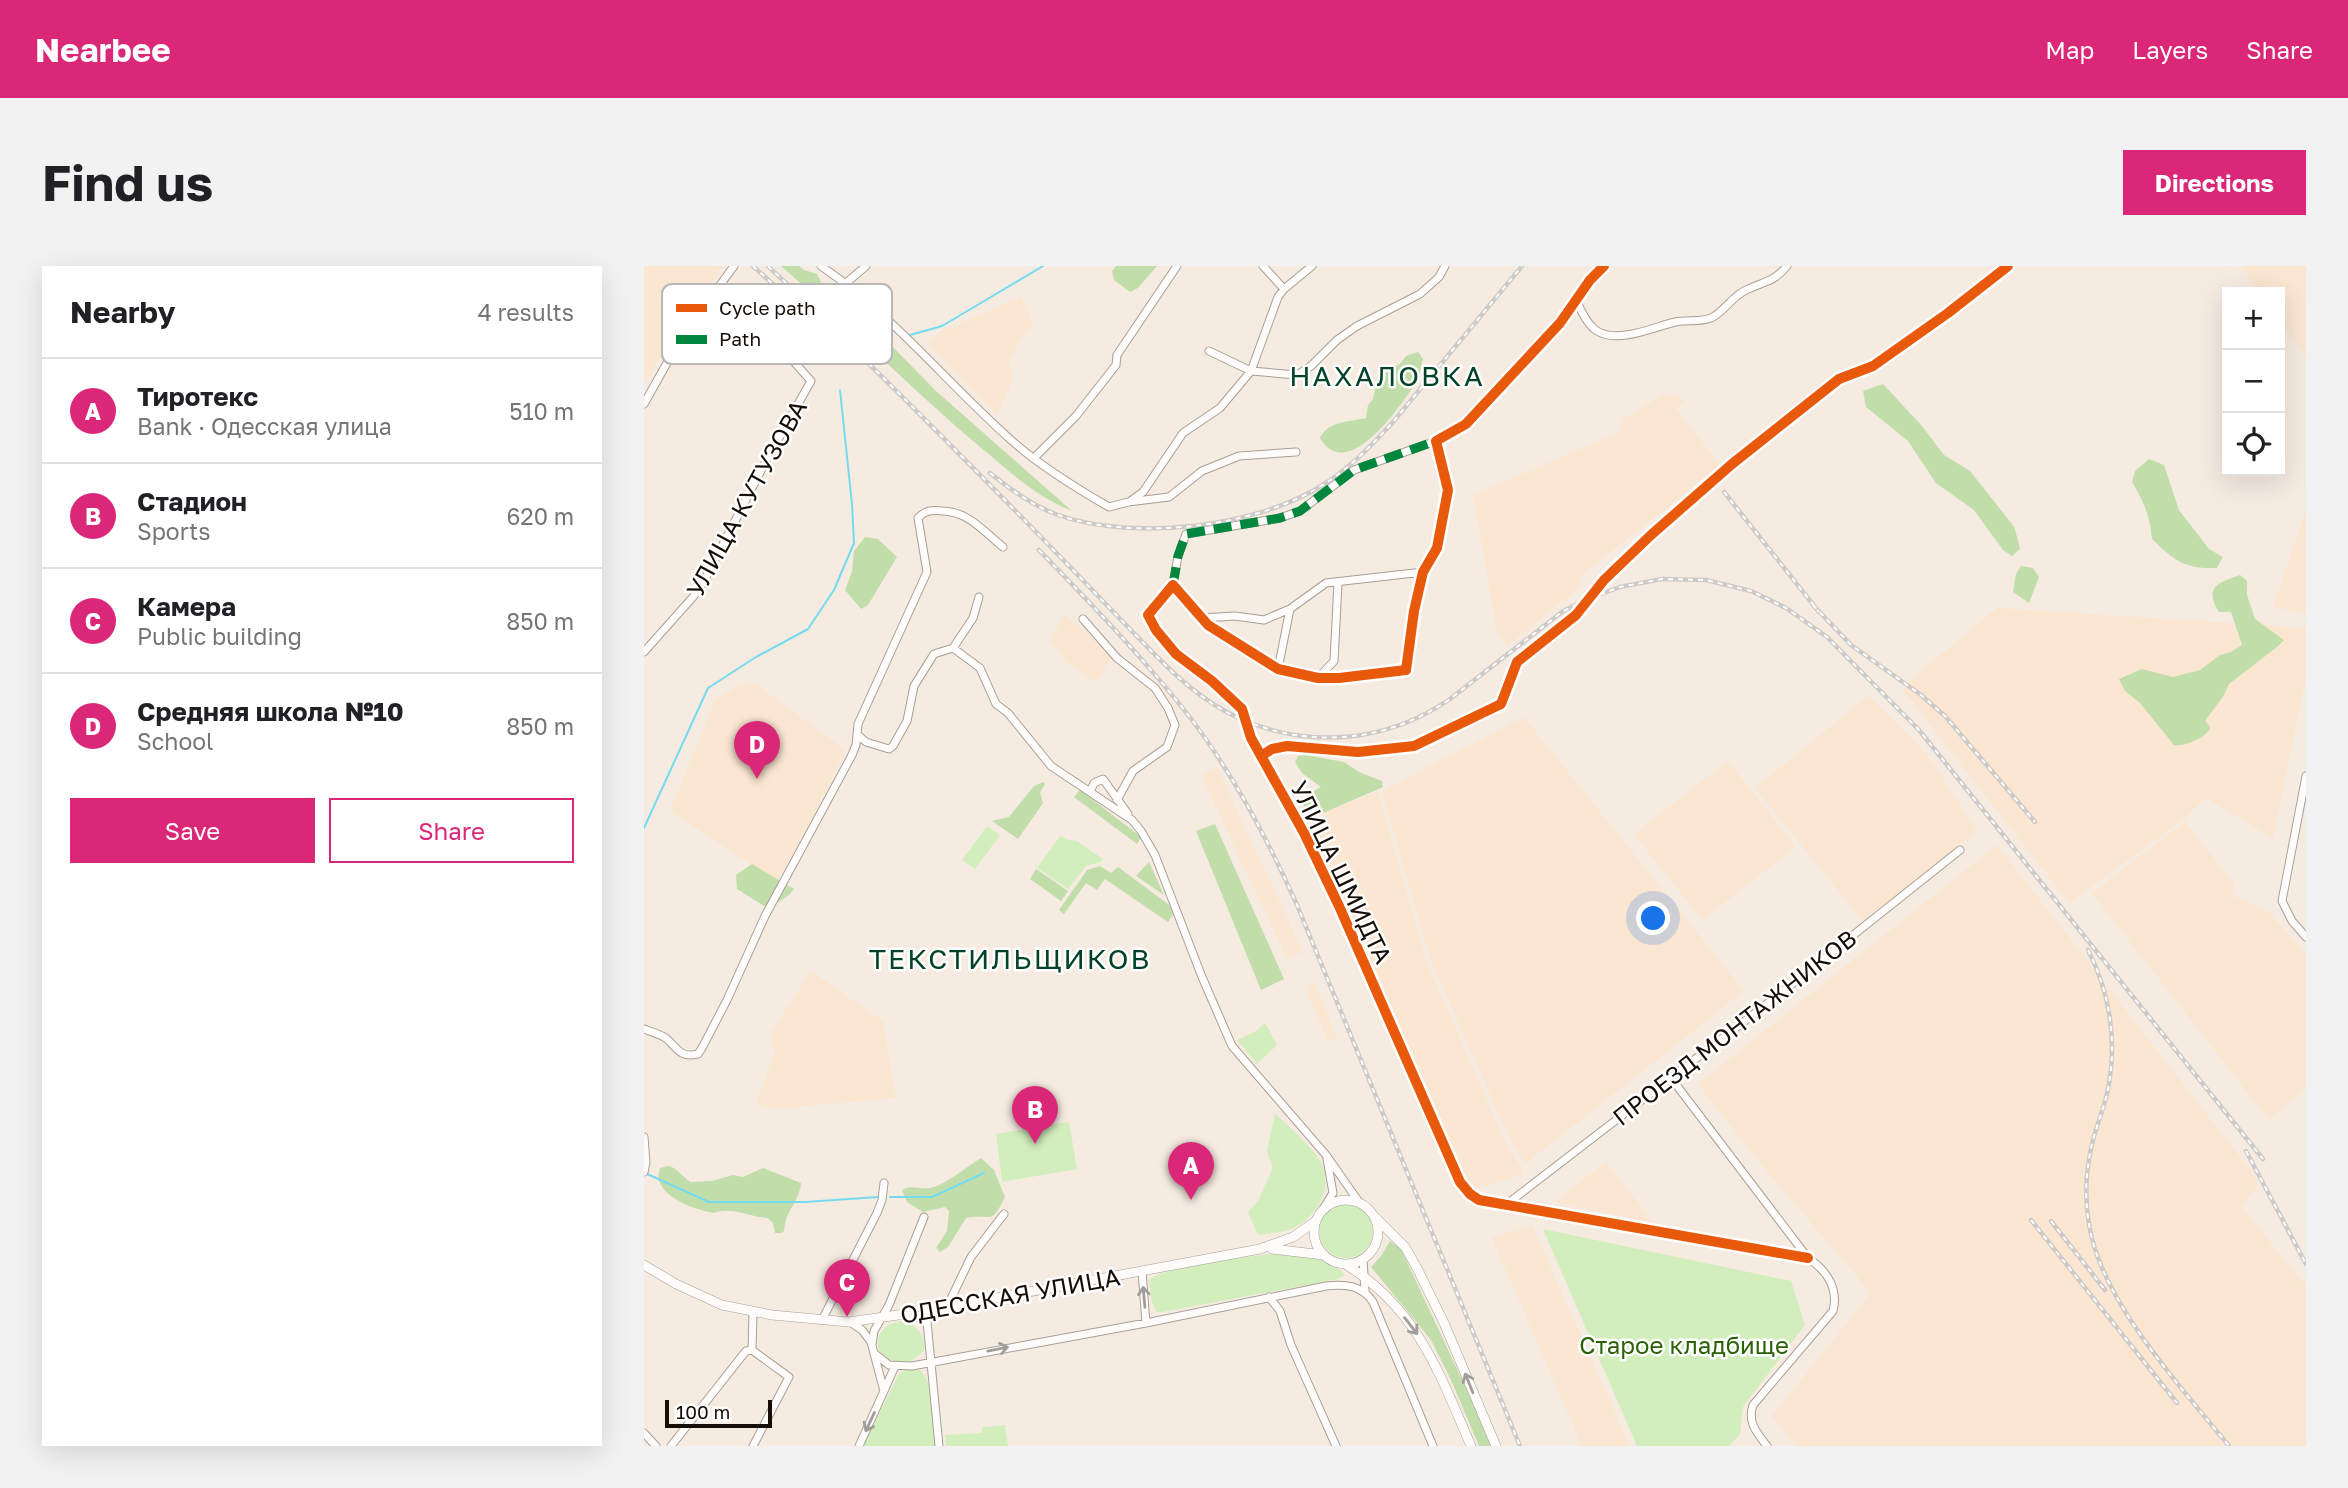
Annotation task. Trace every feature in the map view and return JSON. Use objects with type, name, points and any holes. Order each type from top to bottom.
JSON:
[{"type":"main road","points":[[1471,1446],[1442,1378],[1420,1337],[1385,1293],[1365,1276],[1334,1261],[1320,1250],[1314,1236],[1316,1221],[1323,1209],[1340,1200],[1359,1202],[1405,1247],[1444,1323],[1496,1446]]},
{"type":"main road","points":[[1345,1264],[1363,1259],[1375,1245],[1378,1236],[1375,1217]]},
{"type":"main road","points":[[1260,1249],[1293,1237],[1316,1221]]},
{"type":"main road","points":[[1260,1249],[1294,1250],[1325,1255]]},
{"type":"main road","name":"ОДЕССКАЯ УЛИЦА","points":[[644,1265],[676,1284],[722,1305],[753,1313],[849,1322],[926,1311],[1260,1249]]},
{"type":"street","points":[[720,284],[734,266]]},
{"type":"street","points":[[821,266],[846,283],[866,266]]},
{"type":"street","points":[[1034,457],[1076,416],[1116,365],[1117,355],[1177,266]]},
{"type":"street","points":[[1263,266],[1283,289]]},
{"type":"street","points":[[1128,502],[1143,492],[1183,433],[1220,408],[1251,372],[1267,324],[1283,289],[1311,266]]},
{"type":"street","points":[[1209,351],[1251,372],[1291,375],[1304,371],[1347,333],[1420,294],[1439,276],[1445,266]]},
{"type":"street","name":"УЛИЦА ШМИДТА","points":[[1604,266],[1590,280],[1560,323],[1466,424],[1436,441],[1353,470],[1300,511],[1186,534],[1178,556],[1173,585],[1148,615],[1156,630],[1176,654],[1212,681],[1242,709],[1251,738],[1304,833],[1339,906],[1460,1182],[1470,1194],[1479,1200],[1808,1258]]},
{"type":"street","points":[[1576,300],[1587,321],[1597,331],[1608,334],[1638,334],[1676,322],[1711,318],[1747,290],[1778,277],[1787,266]]},
{"type":"street","points":[[1261,756],[1272,749],[1287,746],[1358,752],[1414,746],[1501,704],[1517,662],[1576,615],[1604,580],[1722,473],[1839,379],[1873,366],[1988,284],[2008,266]]},
{"type":"street","points":[[892,327],[1013,442],[1109,507],[1169,497],[1202,471],[1239,456],[1296,452]]},
{"type":"street","points":[[644,404],[666,364]]},
{"type":"street","name":"УЛИЦА КУТУЗОВА","points":[[644,652],[704,581],[811,381],[796,364]]},
{"type":"street","points":[[1173,585],[1208,625],[1278,669],[1318,678],[1369,676],[1406,670],[1413,611],[1423,572],[1437,548],[1448,490],[1436,441]]},
{"type":"street","points":[[644,1029],[667,1040],[680,1053],[689,1056],[698,1054],[727,1000],[752,941],[852,755],[858,724],[926,572],[918,518],[925,511],[931,510],[961,513],[1003,547]]},
{"type":"street","points":[[1202,618],[1235,616],[1264,620],[1290,609],[1326,583],[1423,572]]},
{"type":"street","points":[[1318,678],[1334,661],[1338,583]]},
{"type":"street","points":[[857,734],[866,742],[889,749],[893,746],[907,721],[914,686],[934,654],[953,648],[973,618],[979,597]]},
{"type":"street","points":[[1278,669],[1290,609]]},
{"type":"street","points":[[1083,619],[1117,658],[1155,688],[1175,725],[1167,747],[1133,771],[1117,800]]},
{"type":"street","points":[[953,648],[980,668],[996,704],[1008,713],[1051,766],[1132,820]]},
{"type":"street","points":[[2306,776],[2282,901],[2292,921],[2306,937]]},
{"type":"street","points":[[1090,792],[1094,783],[1103,779],[1141,831],[1154,855],[1206,988],[1232,1046],[1326,1155],[1359,1202]]},
{"type":"street","name":"ПРОЕЗД МОНТАЖНИКОВ","points":[[1507,1204],[1959,850]]},
{"type":"street","points":[[1671,1078],[1808,1258],[1829,1279],[1835,1292],[1835,1304],[1828,1318],[1753,1405],[1751,1410],[1754,1430],[1767,1446]]},
{"type":"street","points":[[644,1137],[645,1170]]},
{"type":"street","points":[[1323,1209],[1333,1193],[1326,1155]]},
{"type":"street","points":[[822,1320],[877,1213],[884,1184]]},
{"type":"street","points":[[947,1307],[971,1257],[1003,1214]]},
{"type":"street","points":[[884,1391],[873,1345],[874,1331],[883,1318],[924,1217]]},
{"type":"street","points":[[1363,1259],[1364,1291],[1381,1317],[1433,1446]]},
{"type":"street","points":[[1142,1271],[1146,1322]]},
{"type":"street","points":[[875,1354],[895,1366],[931,1362],[1337,1284],[1364,1291]]},
{"type":"street","points":[[1269,1297],[1280,1311],[1291,1345],[1336,1446]]},
{"type":"street","points":[[926,1311],[939,1446]]},
{"type":"street","points":[[752,1350],[753,1313]]},
{"type":"street","points":[[849,1322],[862,1330],[873,1345]]},
{"type":"street","points":[[671,1446],[743,1356],[752,1350]]},
{"type":"street","points":[[752,1350],[789,1377],[753,1446]]},
{"type":"street","points":[[859,1446],[895,1366]]},
{"type":"street","points":[[644,1433],[656,1446]]},
{"type":"shaded area","points":[[644,266],[723,266],[709,284],[662,284],[662,294],[658,295],[662,304],[662,354],[644,382]]},
{"type":"shaded area","points":[[2241,266],[2306,266],[2306,357],[2285,328],[2285,287],[2256,287]]},
{"type":"shaded area","points":[[1021,297],[1033,322],[1009,359],[1013,380],[997,415],[927,343],[940,332]]},
{"type":"shaded area","points":[[1665,394],[1679,396],[1684,402],[1676,409],[1720,465],[1578,578],[1582,585],[1507,646],[1497,631],[1473,495],[1620,432],[1623,419]]},
{"type":"shaded area","points":[[2306,510],[2306,613],[2273,607]]},
{"type":"shaded area","points":[[1997,608],[2306,628],[2306,676],[2273,838],[2206,798],[2185,818],[2069,903],[1903,690],[1909,681]]},
{"type":"shaded area","points":[[1064,614],[1113,656],[1096,682],[1065,661],[1051,641]]},
{"type":"shaded area","points":[[755,683],[845,750],[817,809],[777,881],[670,811],[716,699],[734,688]]},
{"type":"shaded area","points":[[1868,696],[1932,761],[1977,831],[1863,921],[1755,788]]},
{"type":"shaded area","points":[[1524,717],[1744,991],[1525,1164],[1505,1129],[1430,958],[1382,791]]},
{"type":"shaded area","points":[[1728,761],[1796,847],[1702,920],[1634,834]]},
{"type":"shaded area","points":[[1217,767],[1303,952],[1287,959],[1201,775]]},
{"type":"shaded area","points":[[1378,791],[1425,958],[1500,1130],[1524,1174],[1470,1190],[1344,918],[1349,909],[1307,820]]},
{"type":"shaded area","points":[[2185,822],[2235,885],[2232,896],[2268,911],[2306,955],[2306,1088],[2269,1120],[2092,893]]},
{"type":"shaded area","points":[[1997,845],[2251,1171],[2258,1185],[2241,1206],[2306,1287],[2306,1446],[1796,1446],[1772,1416],[1871,1293],[1760,1163],[1698,1084]]},
{"type":"shaded area","points":[[811,971],[883,1021],[896,1098],[770,1109],[756,1103],[776,1050],[770,1043],[772,1031]]},
{"type":"shaded area","points":[[1315,983],[1337,1038],[1328,1042],[1305,987]]},
{"type":"shaded area","points":[[1606,1162],[1654,1223],[1554,1202]]},
{"type":"shaded area","points":[[1532,1225],[1630,1446],[1582,1446],[1492,1238]]},
{"type":"green space","points":[[781,266],[799,266],[817,274],[821,282],[801,284]]},
{"type":"green space","points":[[1116,266],[1157,266],[1138,288],[1130,292],[1114,280],[1112,271]]},
{"type":"green space","points":[[892,346],[936,391],[1072,511],[1034,491],[929,403],[887,364],[892,364]]},
{"type":"green space","points":[[1418,352],[1423,359],[1419,376],[1384,425],[1357,448],[1344,453],[1331,450],[1320,438],[1324,432],[1340,423],[1366,418],[1378,373],[1400,364],[1406,356]]},
{"type":"green space","points":[[1883,384],[1922,426],[1944,455],[1970,471],[2012,524],[2020,549],[2012,556],[2003,550],[1974,510],[1936,483],[1908,441],[1866,407],[1863,391]]},
{"type":"green space","points":[[2149,459],[2164,465],[2179,510],[2209,549],[2223,557],[2217,568],[2196,567],[2181,562],[2152,539],[2146,509],[2132,482],[2135,471]]},
{"type":"green space","points":[[865,537],[878,539],[897,557],[868,605],[861,609],[845,590],[852,572],[854,551]]},
{"type":"green space","points":[[2021,566],[2033,568],[2039,577],[2029,603],[2013,592],[2016,574]]},
{"type":"green space","points":[[2240,575],[2247,581],[2247,595],[2255,619],[2284,640],[2229,684],[2205,721],[2210,729],[2207,732],[2199,739],[2174,745],[2140,703],[2125,691],[2119,679],[2142,669],[2173,677],[2200,670],[2220,655],[2242,645],[2231,612],[2219,612],[2213,597],[2215,587]]},
{"type":"green space","points":[[1298,756],[1344,762],[1359,772],[1382,781],[1383,787],[1307,820],[1303,803],[1306,795],[1321,787],[1302,773],[1295,762]]},
{"type":"green space","points":[[1043,782],[1045,784],[1040,792],[1043,803],[1018,839],[992,821],[1009,817],[1034,786]]},
{"type":"green space","points":[[1080,790],[1141,837],[1137,844],[1074,797]]},
{"type":"green space","points":[[1215,824],[1284,979],[1261,990],[1196,831]]},
{"type":"green space","points":[[987,826],[1000,835],[975,869],[962,860]]},
{"type":"green space","points":[[1060,836],[1077,841],[1103,859],[1086,866],[1068,889],[1037,868]]},
{"type":"green space","points":[[1149,862],[1164,895],[1136,876]]},
{"type":"green space","points":[[752,864],[794,889],[769,909],[737,889],[736,875]]},
{"type":"green space","points":[[1100,866],[1111,873],[1118,867],[1176,910],[1168,922],[1105,879],[1097,890],[1086,883],[1064,914],[1059,910],[1087,870]]},
{"type":"green space","points":[[1036,869],[1068,891],[1061,901],[1030,879]]},
{"type":"green space","points":[[1265,1023],[1277,1045],[1257,1064],[1237,1040],[1256,1031]]},
{"type":"green space","points":[[1275,1113],[1320,1160],[1325,1176],[1324,1193],[1310,1216],[1303,1222],[1287,1230],[1258,1235],[1248,1212],[1258,1201],[1273,1168],[1267,1151]]},
{"type":"green space","points":[[1069,1122],[1077,1169],[1002,1182],[996,1134]]},
{"type":"green space","points":[[981,1158],[994,1170],[1005,1197],[993,1216],[966,1218],[948,1247],[940,1252],[936,1248],[947,1231],[949,1211],[945,1207],[923,1212],[907,1202],[902,1190],[909,1187],[937,1186]]},
{"type":"green space","points":[[668,1166],[690,1182],[712,1181],[733,1175],[743,1177],[763,1168],[801,1183],[784,1231],[775,1233],[773,1223],[768,1218],[734,1211],[714,1213],[676,1200],[662,1186],[659,1178],[660,1168]]},
{"type":"green space","points":[[1351,1204],[1361,1208],[1369,1216],[1373,1231],[1369,1246],[1361,1254],[1341,1258],[1331,1254],[1323,1246],[1319,1226],[1323,1216],[1331,1208]]},
{"type":"green space","name":"Старое кладбище","points":[[1543,1229],[1791,1281],[1805,1325],[1743,1407],[1740,1434],[1729,1446],[1637,1446]]},
{"type":"green space","points":[[1390,1241],[1401,1249],[1493,1446],[1479,1446],[1431,1340],[1371,1267]]},
{"type":"green space","points":[[1269,1254],[1320,1260],[1330,1263],[1345,1275],[1338,1279],[1156,1312],[1151,1299],[1149,1280],[1159,1274],[1189,1266]]},
{"type":"green space","points":[[903,1321],[920,1332],[924,1351],[911,1361],[894,1361],[879,1351],[880,1334],[891,1324]]},
{"type":"green space","points":[[917,1368],[928,1382],[931,1392],[936,1446],[863,1446],[899,1374],[907,1369]]},
{"type":"green space","points":[[1005,1425],[1008,1446],[946,1446],[945,1435],[982,1433],[982,1427]]},
{"type":"waterway","points":[[910,335],[942,326],[1043,266]]},
{"type":"waterway","points":[[644,828],[708,688],[756,657],[808,629],[834,590],[854,543],[840,390]]},
{"type":"waterway","points":[[645,1173],[709,1202],[805,1202],[878,1197]]},
{"type":"waterway","points":[[890,1197],[932,1197],[984,1173]]},
{"type":"railway","points":[[753,266],[773,284]]},
{"type":"railway","points":[[768,266],[787,284]]},
{"type":"railway","points":[[990,473],[1023,497],[1058,515],[1088,523],[1121,527],[1192,526],[1262,512],[1294,500],[1331,479],[1376,440],[1522,266]]},
{"type":"railway","points":[[869,364],[1167,667],[1195,691],[1226,712],[1269,729],[1296,735],[1349,737],[1401,724],[1450,699],[1562,612],[1620,587],[1662,579],[1706,580],[1751,591],[1786,608],[1827,637],[1919,730],[2263,1159]]},
{"type":"railway","points":[[1724,492],[1819,612]]},
{"type":"railway","points":[[1039,550],[1174,697],[1222,764],[1262,833],[1297,905],[1520,1446]]},
{"type":"railway","points":[[1813,605],[1851,645],[1921,695],[1945,716],[2035,822]]},
{"type":"railway","points":[[2088,950],[2106,998],[2112,1049],[2108,1091],[2093,1140],[2086,1182],[2087,1214],[2096,1253],[2125,1312],[2167,1370],[2229,1446]]},
{"type":"railway","points":[[2246,1151],[2306,1264]]},
{"type":"railway","points":[[2031,1220],[2177,1403]]},
{"type":"railway","points":[[2051,1221],[2105,1290]]},
{"type":"marked path","points":[[1173,585],[1178,556],[1186,534],[1280,518],[1300,511],[1354,470],[1436,441]]},
{"type":"cycle path","points":[[1604,266],[1590,280],[1560,323],[1466,424],[1436,441],[1448,490],[1437,548],[1423,572],[1414,611],[1406,670],[1318,678],[1278,669],[1208,625],[1173,585],[1148,615],[1156,630],[1176,654],[1212,681],[1242,709],[1251,738],[1304,833],[1339,906],[1460,1182],[1470,1194],[1479,1200],[1808,1258]]},
{"type":"cycle path","points":[[1261,756],[1272,749],[1287,746],[1358,752],[1414,746],[1501,704],[1517,662],[1576,615],[1604,580],[1732,464],[1839,379],[1873,366],[2008,266]]},
{"type":"place","name":"Средняя школа №10","points":[[757,779]]},
{"type":"place","name":"Стадион","points":[[1035,1144]]},
{"type":"place","name":"Тиротекс","points":[[1191,1200]]},
{"type":"place","name":"Камера","points":[[847,1317]]},
{"type":"district","name":"НАХАЛОВКА","points":[[1387,375]]},
{"type":"district","name":"ТЕКСТИЛЬЩИКОВ","points":[[1010,958]]}]
